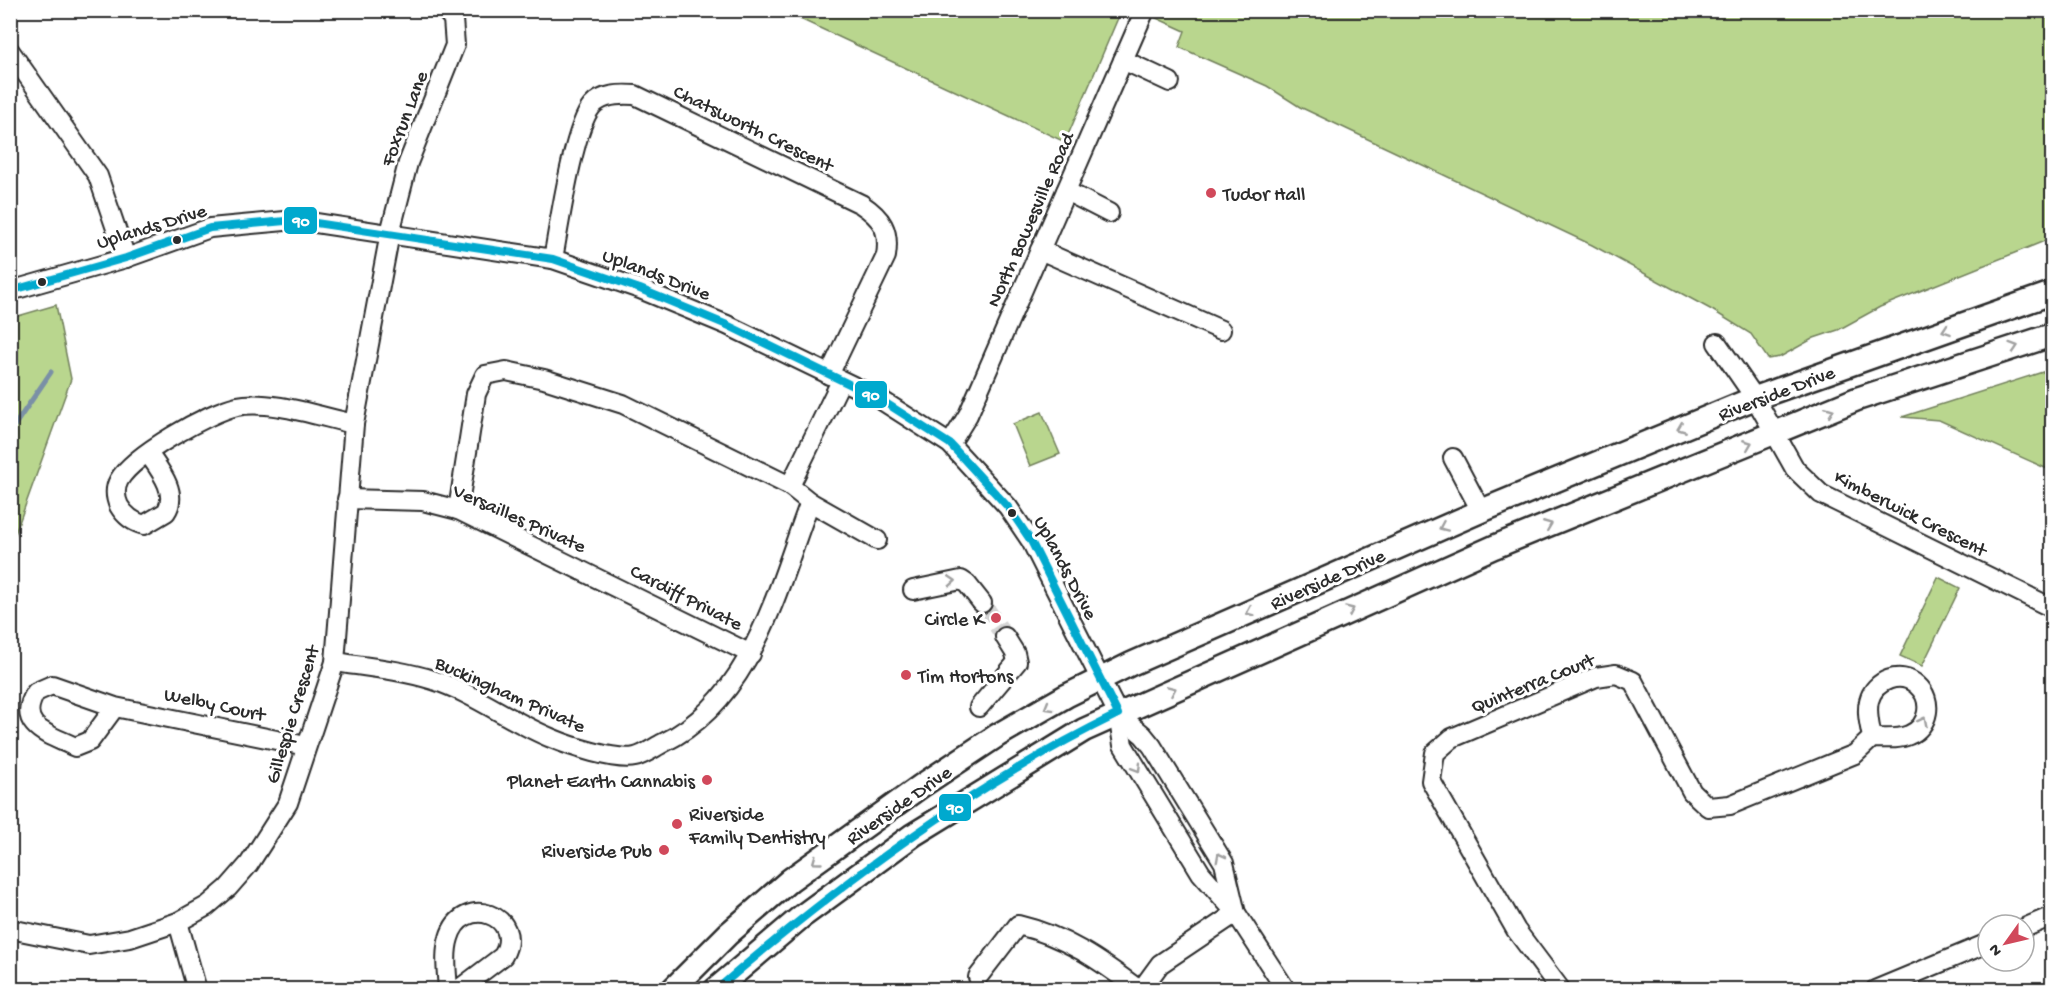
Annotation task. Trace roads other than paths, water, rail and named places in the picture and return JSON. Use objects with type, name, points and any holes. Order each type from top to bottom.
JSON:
[{"type":"main road","name":"Riverside Drive","points":[[672,990],[754,910],[800,873],[921,786],[998,735],[1100,680],[1481,511],[1755,398],[2052,293]]},
{"type":"main road","name":"Riverside Drive","points":[[715,990],[801,917],[913,835],[1084,730],[1494,547],[1857,399],[2052,335]]},
{"type":"street","name":"North Bowesville Road","points":[[950,444],[964,424],[1145,10]]},
{"type":"street","name":"Foxrun Lane","points":[[390,233],[408,163],[455,45],[449,15]]},
{"type":"street","points":[[10,51],[98,176],[126,258]]},
{"type":"street","points":[[1123,60],[1170,81]]},
{"type":"street","name":"Chatsworth Crescent","points":[[553,259],[577,139],[591,106],[613,95],[635,95],[861,204],[878,216],[889,240],[886,256],[835,378]]},
{"type":"street","points":[[1066,191],[1109,213]]},
{"type":"street","name":"Uplands Drive","points":[[10,291],[126,258],[210,228],[296,220],[553,259],[640,289],[727,325],[878,398],[950,444],[1008,507],[1031,541],[1118,714]]},
{"type":"street","name":"Gillespie Crescent","points":[[10,929],[89,945],[130,938],[178,922],[207,906],[249,864],[288,803],[335,663],[354,424],[390,233]]},
{"type":"street","points":[[1040,250],[1221,330]]},
{"type":"street","name":"Kimberwick Crescent","points":[[1717,343],[1755,398],[1795,469],[1821,494],[2052,608]]},
{"type":"street","points":[[458,510],[476,394],[485,375],[506,371],[544,378],[622,404],[790,486],[810,502],[877,540]]},
{"type":"street","points":[[790,486],[835,378]]},
{"type":"street","points":[[148,453],[193,424],[222,410],[240,405],[259,404],[354,424]]},
{"type":"street","points":[[1453,458],[1481,511]]},
{"type":"street","name":"Versailles Private","points":[[347,499],[423,501],[458,510],[602,578]]},
{"type":"street","name":"Buckingham Private","points":[[335,663],[392,670],[435,681],[550,738],[592,752],[634,757],[674,738],[708,712],[736,680],[751,654],[810,502]]},
{"type":"street","name":"Cardiff Private","points":[[602,578],[751,654]]},
{"type":"street","points":[[913,590],[961,580],[982,603]]},
{"type":"street","points":[[979,707],[1017,662],[1015,653],[1005,637]]},
{"type":"street","name":"Quinterra Court","points":[[1561,990],[1516,930],[1431,781],[1435,753],[1452,738],[1596,677],[1616,674],[1633,681],[1692,792],[1708,807],[1731,806],[1855,753],[1872,738]]},
{"type":"street","name":"Welby Court","points":[[115,707],[306,746]]},
{"type":"street","points":[[1118,714],[1123,745],[1201,873],[1236,913],[1286,990]]},
{"type":"street","points":[[1118,714],[1143,735],[1152,746],[1224,863],[1236,913]]},
{"type":"street","points":[[448,990],[446,954],[453,926],[466,915],[477,911],[486,912],[500,921],[506,931],[509,939],[506,949],[503,956],[458,990]]},
{"type":"street","points":[[978,977],[1018,925],[1047,932],[1100,960],[1140,990],[1160,964],[1236,913]]},
{"type":"street","points":[[2036,923],[2052,916]]},
{"type":"street","points":[[178,922],[197,990]]},
{"type":"street","points":[[1875,990],[1976,948]]},
{"type":"waterway","points":[[10,432],[51,372]]},
{"type":"tunnel","points":[[982,603],[1005,637]]},
{"type":"place","name":"Tudor Hall","points":[[1211,193]]},
{"type":"place","name":"Circle K","points":[[996,618]]},
{"type":"place","name":"Tim Hortons","points":[[906,675]]},
{"type":"place","name":"Planet Earth Cannabis","points":[[707,780]]},
{"type":"place","name":"Riverside Family Dentistry","points":[[677,824]]},
{"type":"place","name":"Riverside Pub","points":[[664,850]]}]
